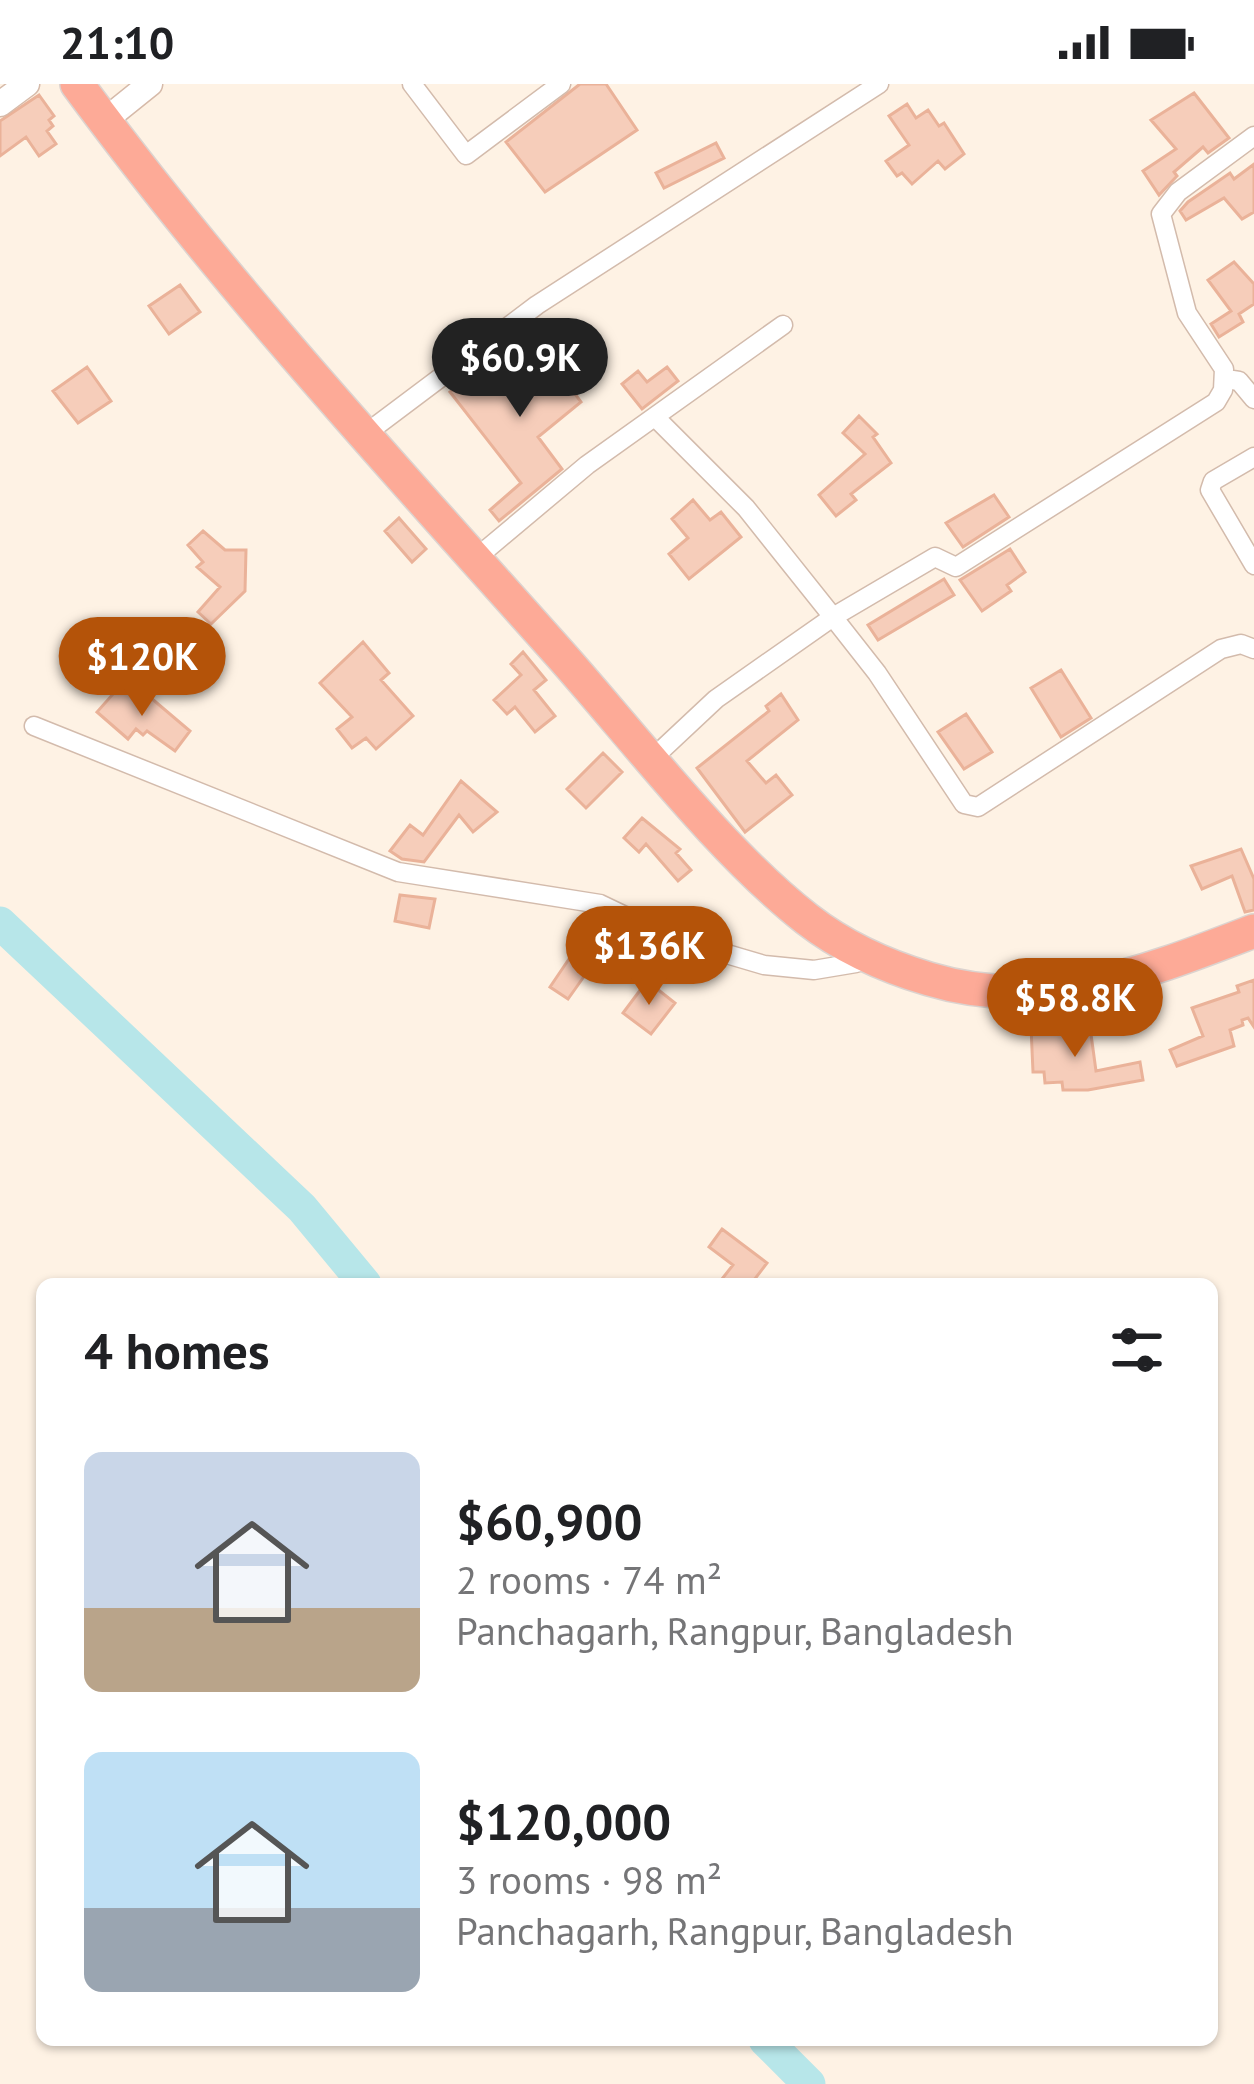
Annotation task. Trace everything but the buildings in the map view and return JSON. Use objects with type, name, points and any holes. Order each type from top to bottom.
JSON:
[{"type":"highway","points":[[77,84],[242,297],[728,842],[802,915],[865,955],[966,988],[1069,991],[1132,976],[1254,931]]},
{"type":"street","points":[[0,104],[27,84]]},
{"type":"street","points":[[104,121],[150,84]]},
{"type":"street","points":[[412,84],[466,155],[560,84]]},
{"type":"street","points":[[364,436],[537,304],[879,84]]},
{"type":"street","points":[[1226,379],[1187,313],[1161,214],[1178,192],[1254,136]]},
{"type":"street","points":[[475,559],[587,465],[783,325]]},
{"type":"street","points":[[1226,379],[1239,381],[1254,399]]},
{"type":"street","points":[[653,758],[716,699],[833,617],[935,557],[956,567],[1070,490],[1184,425],[1216,402],[1226,379]]},
{"type":"street","points":[[655,417],[746,508],[878,673],[970,808],[1007,790],[1221,649],[1241,644],[1254,649]]},
{"type":"street","points":[[1254,457],[1213,481],[1210,490],[1254,565]]},
{"type":"street","points":[[34,726],[398,872],[600,904],[669,937],[764,965],[814,970],[856,963],[865,955]]},
{"type":"waterway","points":[[0,923],[302,1208],[360,1278]]},
{"type":"waterway","points":[[771,2046],[809,2084]]}]
